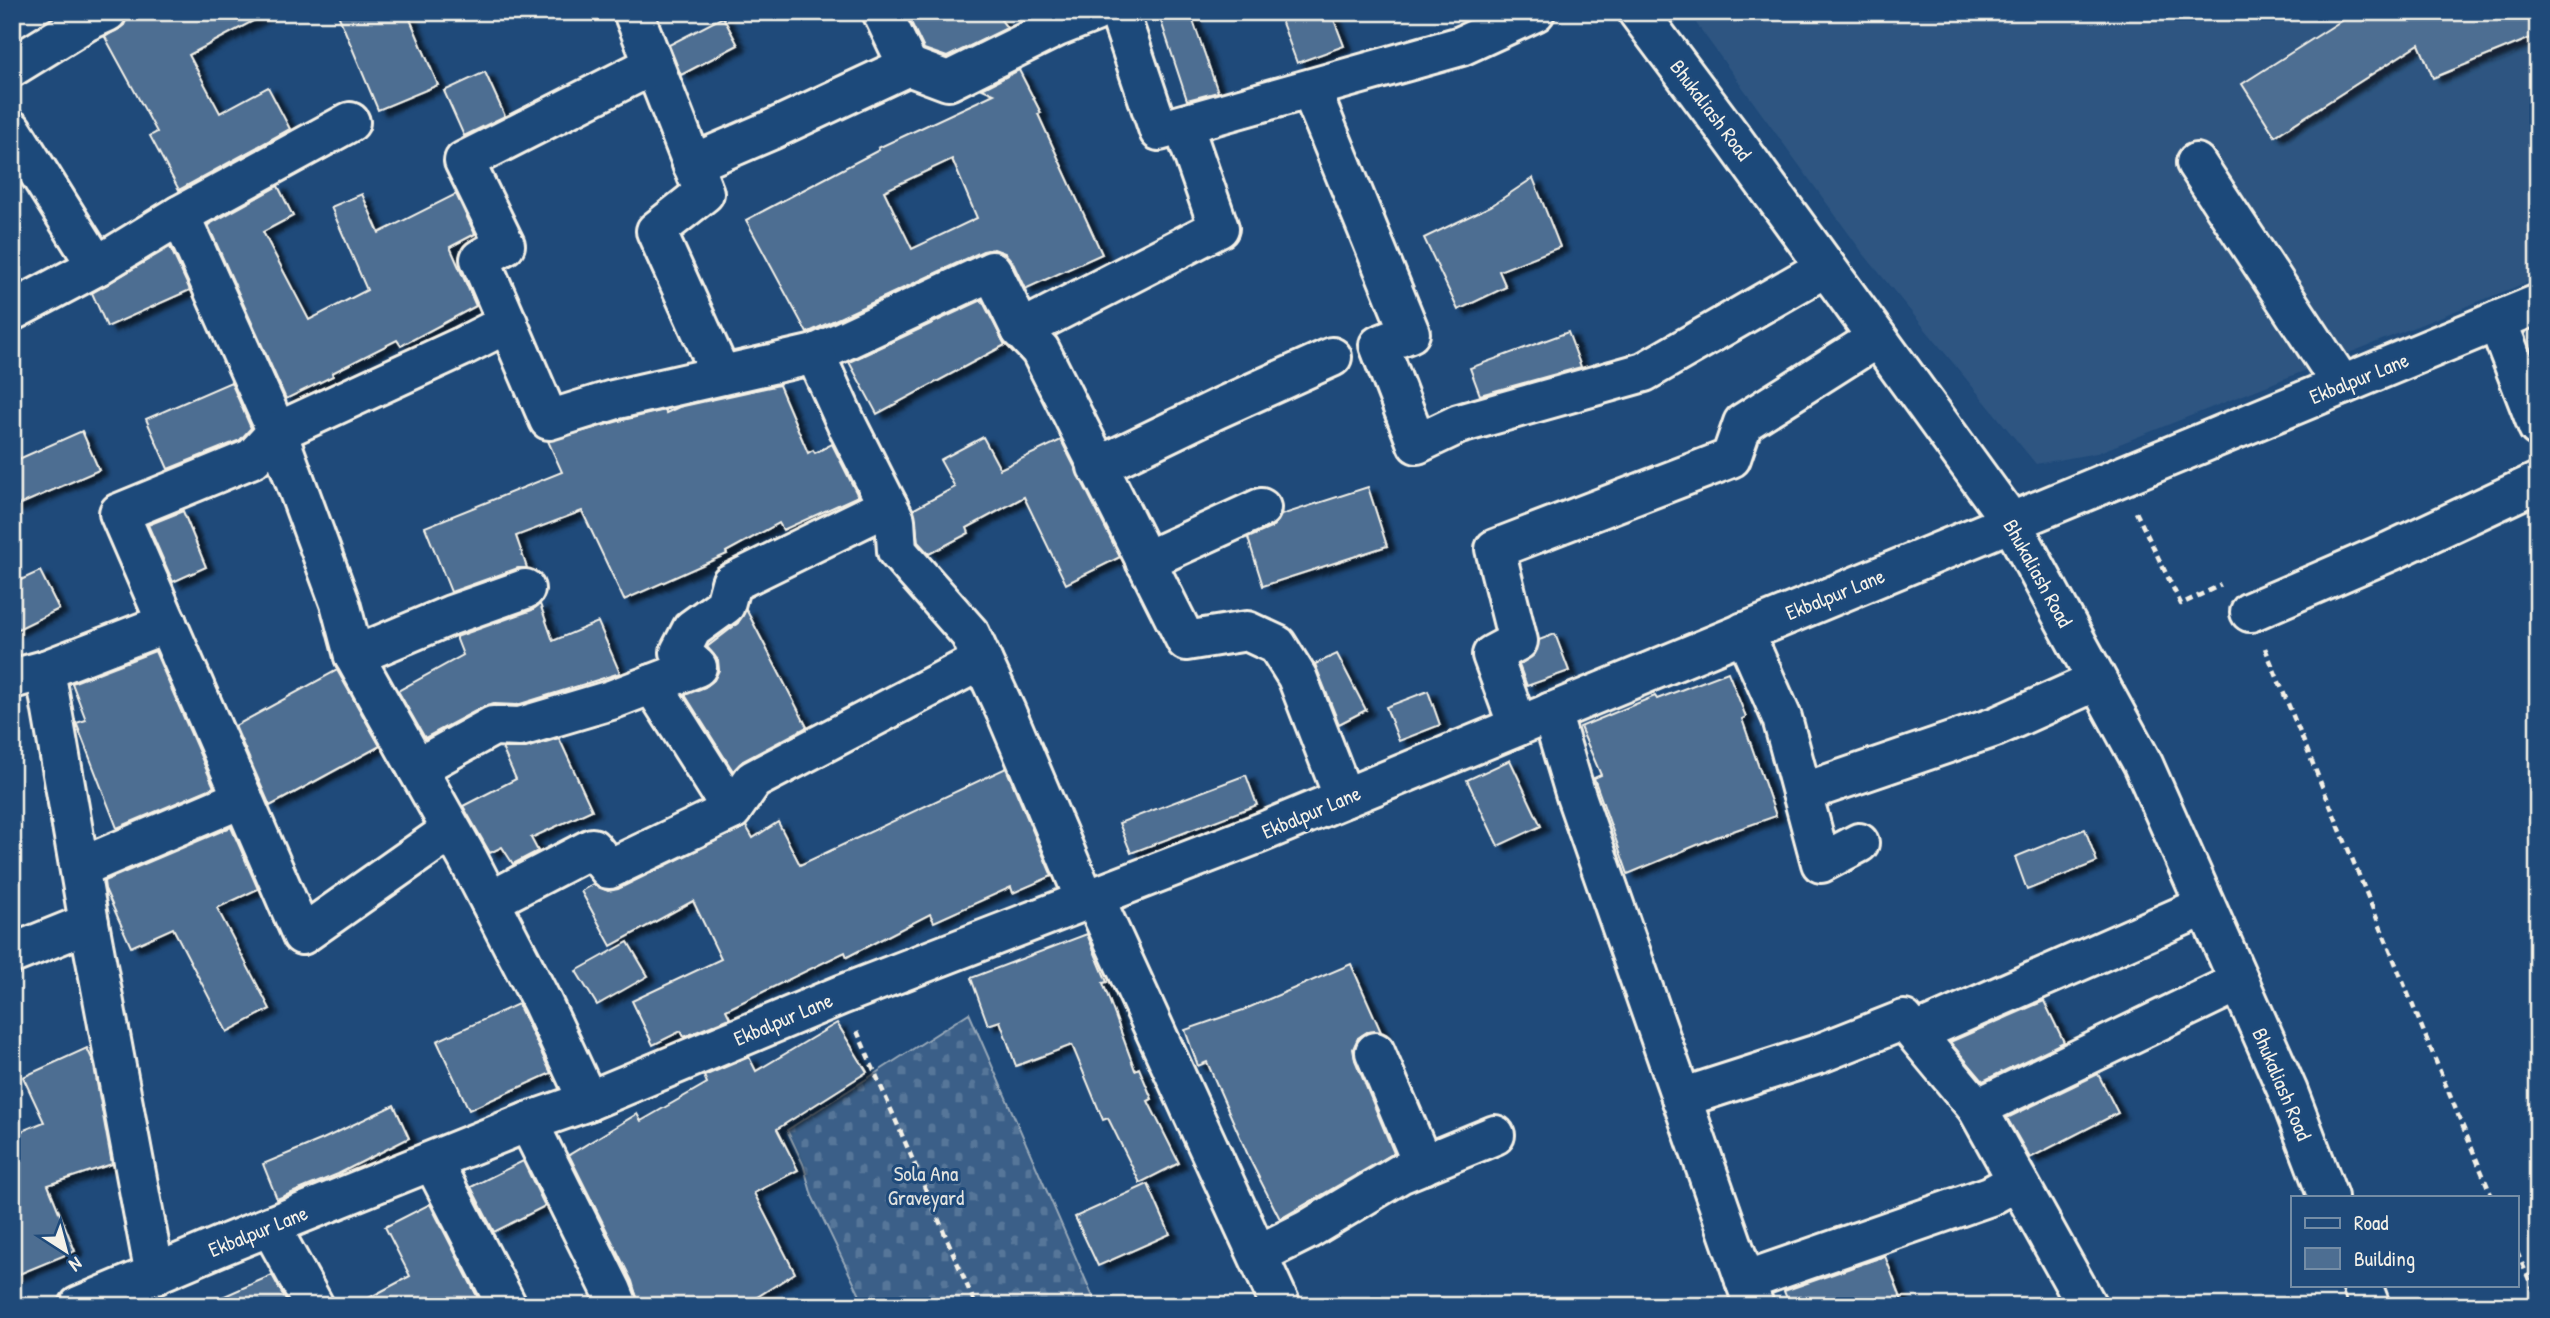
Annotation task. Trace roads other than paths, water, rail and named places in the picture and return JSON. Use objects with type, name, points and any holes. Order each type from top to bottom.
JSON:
[{"type":"street","points":[[12,67],[85,22],[107,12]]},
{"type":"street","points":[[633,12],[704,193],[656,231],[722,375]]},
{"type":"street","points":[[882,12],[908,66],[948,81],[1053,20],[1095,12]]},
{"type":"street","points":[[1119,12],[1159,131],[1461,46],[1535,12]]},
{"type":"street","name":"Bhukaliash Road","points":[[1638,12],[2011,522],[2143,764],[2288,1092],[2328,1196]]},
{"type":"street","points":[[653,65],[464,161],[505,245],[480,259],[549,420],[613,400],[815,354],[992,271],[1021,330],[1040,350],[1186,641],[1247,631],[1277,645],[1297,677],[1344,798]]},
{"type":"street","points":[[692,164],[908,66]]},
{"type":"street","points":[[1311,90],[1410,333],[1379,345],[1417,444],[1460,424],[1644,372],[1826,267]]},
{"type":"street","points":[[12,311],[97,266],[180,215],[350,122]]},
{"type":"street","points":[[1021,330],[1219,228],[1184,125]]},
{"type":"street","points":[[12,130],[97,266]]},
{"type":"street","points":[[2196,163],[2342,385]]},
{"type":"street","points":[[180,215],[277,432],[340,603],[354,656],[489,901],[542,1002],[588,1101]]},
{"type":"street","name":"Ekbalpur Lane","points":[[79,1306],[147,1288],[270,1226],[528,1122],[588,1101],[841,995],[1344,798],[2538,304]]},
{"type":"street","points":[[2497,321],[2538,427]]},
{"type":"street","points":[[451,830],[302,935],[119,513],[253,458],[277,432],[461,348],[508,323]]},
{"type":"street","points":[[1877,338],[1743,423],[1731,458],[1494,548],[1518,641],[1492,655],[1534,719],[1576,796],[1750,1293],[1990,1196],[2017,1181]]},
{"type":"street","points":[[815,354],[895,520],[897,551],[970,635],[1090,899],[1259,1254],[1281,1306]]},
{"type":"street","points":[[1097,467],[1332,357]]},
{"type":"street","points":[[2250,612],[2391,551],[2538,482]]},
{"type":"street","points":[[417,768],[493,726],[520,727],[611,700],[697,667],[680,652],[692,629],[725,605],[731,583],[888,506]]},
{"type":"street","points":[[1145,561],[1261,508]]},
{"type":"street","points":[[354,656],[451,615],[526,589]]},
{"type":"street","points":[[147,1288],[81,867],[28,674],[167,623]]},
{"type":"street","points":[[1744,632],[1782,718],[1821,863],[1859,843]]},
{"type":"street","points":[[489,901],[593,848],[609,869],[732,810],[753,780],[982,660]]},
{"type":"street","points":[[1802,793],[1995,727],[2097,681]]},
{"type":"street","points":[[652,684],[732,810]]},
{"type":"street","points":[[81,867],[243,798]]},
{"type":"street","points":[[1916,1033],[2205,906]]},
{"type":"street","points":[[12,954],[89,923]]},
{"type":"street","points":[[1977,1108],[2239,982]]},
{"type":"street","points":[[1681,1098],[1818,1054],[1904,1020],[1977,1108],[2087,1306]]},
{"type":"street","points":[[1375,1052],[1423,1165]]},
{"type":"street","points":[[528,1122],[618,1306]]},
{"type":"street","points":[[1259,1254],[1307,1230],[1401,1174],[1495,1135]]},
{"type":"street","points":[[433,1162],[507,1306]]},
{"type":"street","points":[[270,1226],[314,1306]]},
{"type":"street","points":[[2362,1286],[2370,1306]]},
{"type":"park label","name":"Sola Ana Graveyard","points":[[926,1185]]}]
